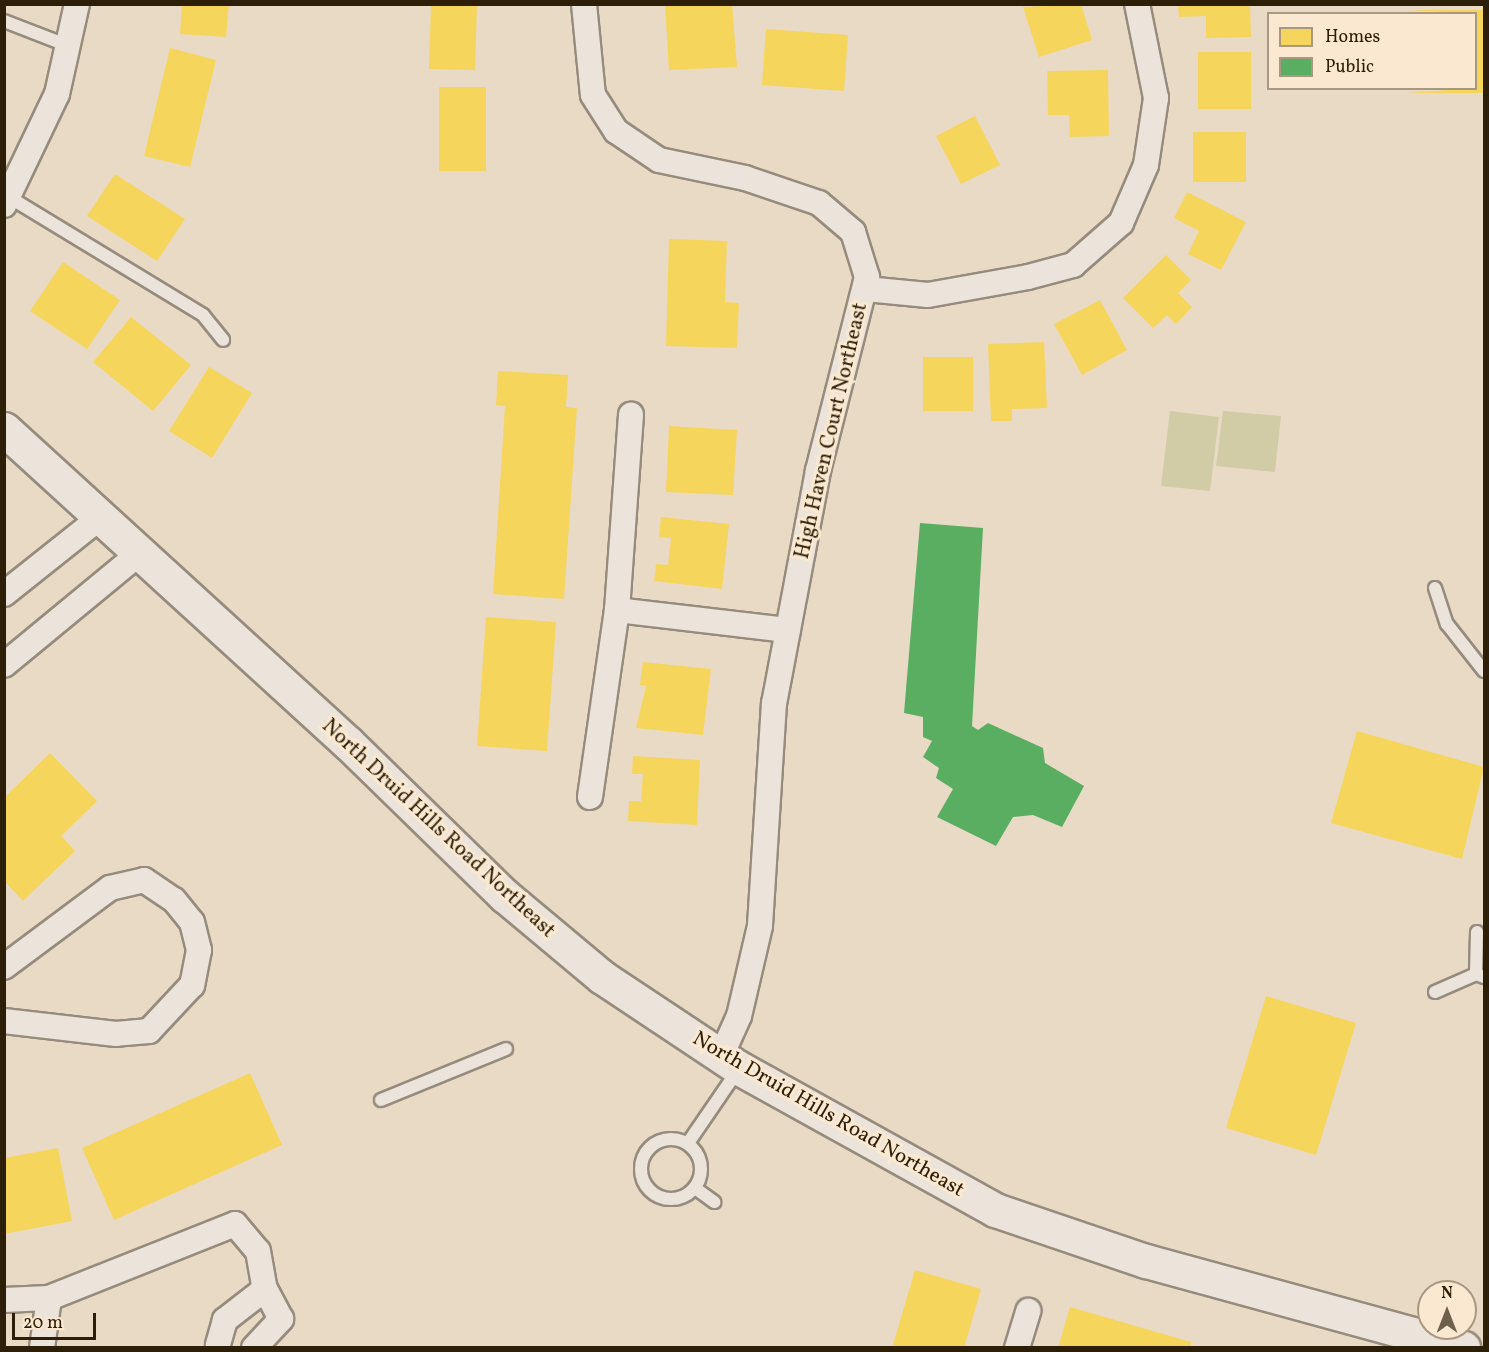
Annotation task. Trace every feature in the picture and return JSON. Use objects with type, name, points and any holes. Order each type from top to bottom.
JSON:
[{"type":"main road","name":"North Druid Hills Road Northeast","points":[[4,429],[102,516],[506,896],[602,977],[730,1062],[995,1210],[1146,1261],[1463,1347]]},
{"type":"street","points":[[7,201],[57,94],[71,47],[77,4]]},
{"type":"street","name":"High Haven Court Northeast","points":[[584,4],[593,95],[616,131],[658,160],[745,178],[819,203],[853,232],[866,289],[818,471],[774,703],[760,926],[730,1062]]},
{"type":"street","points":[[866,289],[928,295],[1028,277],[1073,265],[1121,224],[1146,165],[1156,98],[1137,4]]},
{"type":"street","points":[[590,797],[616,610],[631,415]]},
{"type":"street","points":[[4,594],[102,516]]},
{"type":"street","points":[[4,665],[140,553]]},
{"type":"street","points":[[616,610],[788,630]]},
{"type":"street","points":[[4,967],[110,888],[144,880],[174,900],[192,922],[198,950],[192,985],[149,1031],[116,1034],[4,1021]]},
{"type":"street","points":[[4,1300],[49,1298],[235,1224],[258,1251],[265,1288],[281,1319],[254,1347]]},
{"type":"street","points":[[245,1347],[213,1346],[225,1320],[265,1288]]},
{"type":"street","points":[[42,1347],[49,1298]]},
{"type":"street","points":[[1017,1347],[1028,1311]]},
{"type":"lane","points":[[4,21],[71,47]]},
{"type":"lane","points":[[7,201],[203,315],[223,340]]},
{"type":"lane","points":[[1435,588],[1447,624],[1485,671]]},
{"type":"lane","points":[[1435,992],[1480,976],[1477,932]]},
{"type":"lane","points":[[381,1100],[506,1049]]},
{"type":"lane","points":[[688,1143],[730,1062]]},
{"type":"lane","points":[[671,1138],[688,1143],[699,1155],[702,1173],[695,1188],[681,1198],[663,1198],[648,1189],[641,1174],[643,1156],[654,1143],[671,1138]]},
{"type":"lane","points":[[695,1188],[714,1202]]},
{"type":"shaded area","points":[[1170,411],[1219,417],[1210,491],[1161,486]]},
{"type":"shaded area","points":[[1223,411],[1281,416],[1275,472],[1216,466]]},
{"type":"building: Homes","points":[[182,4],[229,4],[226,37],[180,34]]},
{"type":"building: Homes","points":[[431,4],[477,4],[475,70],[429,69]]},
{"type":"building: Homes","points":[[732,4],[737,67],[669,70],[665,5]]},
{"type":"building: Homes","points":[[1081,4],[1092,40],[1039,57],[1023,7]]},
{"type":"building: Homes","points":[[1178,4],[1250,4],[1251,37],[1206,38],[1206,16],[1179,17]]},
{"type":"building: Homes","points":[[1408,10],[1484,10],[1484,93],[1408,93],[1477,90],[1477,12]]},
{"type":"building: Homes","points":[[766,29],[848,35],[844,91],[762,85]]},
{"type":"building: Homes","points":[[170,48],[216,60],[190,167],[144,156]]},
{"type":"building: Homes","points":[[1198,52],[1251,52],[1251,109],[1198,109]]},
{"type":"building: Homes","points":[[1108,70],[1109,136],[1070,137],[1069,115],[1048,115],[1047,71]]},
{"type":"building: Homes","points":[[439,87],[486,87],[486,171],[439,171]]},
{"type":"building: Homes","points":[[975,116],[1000,165],[961,184],[936,136]]},
{"type":"building: Homes","points":[[1193,132],[1246,132],[1246,182],[1193,182]]},
{"type":"building: Homes","points":[[115,174],[185,219],[157,261],[87,216]]},
{"type":"building: Homes","points":[[1187,192],[1246,222],[1221,270],[1188,254],[1199,231],[1174,218]]},
{"type":"building: Homes","points":[[669,239],[727,241],[725,302],[739,303],[737,348],[666,346]]},
{"type":"building: Homes","points":[[1166,255],[1191,280],[1178,293],[1192,307],[1176,324],[1167,315],[1153,328],[1123,298]]},
{"type":"building: Homes","points":[[63,262],[120,300],[87,349],[30,311]]},
{"type":"building: Homes","points":[[1100,300],[1127,350],[1082,375],[1054,324]]},
{"type":"building: Homes","points":[[131,317],[191,365],[153,411],[93,362]]},
{"type":"building: Homes","points":[[1044,342],[1047,408],[1012,409],[1012,421],[991,421],[988,344]]},
{"type":"building: Homes","points":[[923,357],[973,357],[973,411],[923,411]]},
{"type":"building: Homes","points":[[209,367],[252,393],[212,458],[169,431]]},
{"type":"building: Homes","points":[[498,371],[568,375],[566,407],[577,408],[564,599],[493,594],[505,406],[496,405]]},
{"type":"building: Homes","points":[[669,426],[737,430],[733,495],[666,492]]},
{"type":"building: Homes","points":[[661,517],[729,524],[722,589],[654,581],[656,564],[668,565],[671,538],[659,537]]},
{"type":"building: Homes","points":[[486,617],[556,622],[547,751],[477,746]]},
{"type":"building: Homes","points":[[643,662],[711,669],[703,735],[636,728],[646,686],[640,685]]},
{"type":"building: Homes","points":[[1357,731],[1484,767],[1462,859],[1331,823]]},
{"type":"building: Homes","points":[[50,753],[97,801],[61,836],[75,851],[23,901],[5,882],[5,797]]},
{"type":"building: Homes","points":[[633,756],[700,760],[697,825],[628,821],[629,801],[641,801],[643,774],[632,774]]},
{"type":"building: Homes","points":[[1266,996],[1356,1023],[1316,1155],[1226,1128]]},
{"type":"building: Homes","points":[[250,1073],[282,1145],[114,1220],[82,1148]]},
{"type":"building: Homes","points":[[58,1148],[72,1221],[4,1234],[4,1158]]},
{"type":"building: Homes","points":[[915,1270],[981,1289],[964,1348],[892,1348]]},
{"type":"building: Homes","points":[[1070,1307],[1191,1342],[1190,1348],[1058,1348]]},
{"type":"building: Public","points":[[920,523],[983,528],[972,726],[978,730],[988,723],[1043,748],[1045,763],[1084,786],[1062,827],[1033,815],[1013,817],[996,846],[937,817],[953,789],[936,778],[939,768],[923,757],[932,741],[923,737],[923,717],[904,713]]}]
